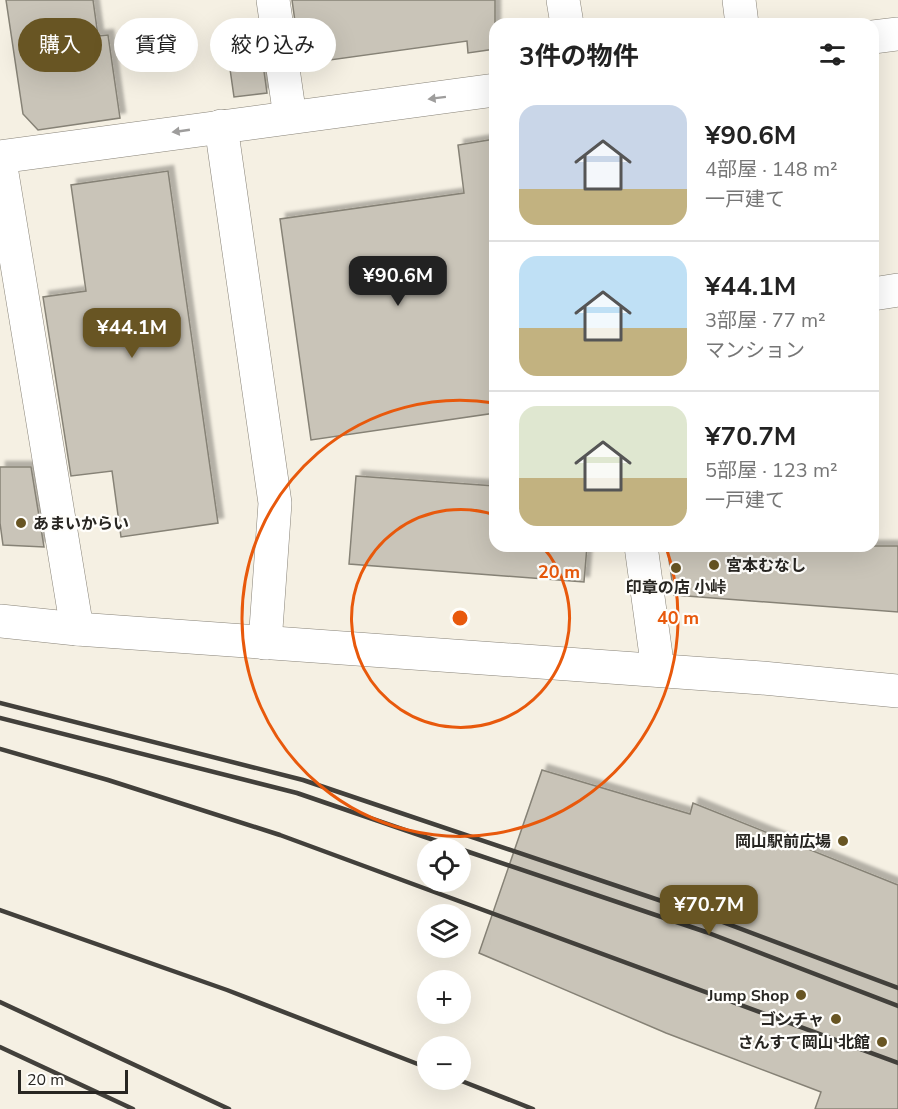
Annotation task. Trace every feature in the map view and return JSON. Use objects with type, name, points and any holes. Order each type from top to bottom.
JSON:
[{"type":"street","points":[[273,0],[290,117]]},
{"type":"street","points":[[563,0],[566,18]]},
{"type":"street","points":[[739,0],[741,18]]},
{"type":"street","points":[[879,36],[898,34]]},
{"type":"street","points":[[77,629],[0,159],[221,126],[489,91]]},
{"type":"street","points":[[221,126],[275,503],[265,643]]},
{"type":"street","points":[[879,293],[898,290]]},
{"type":"street","points":[[642,552],[658,670]]},
{"type":"street","points":[[0,621],[77,629],[658,670],[898,691]]},
{"type":"building","points":[[6,0],[93,0],[96,18],[18,18],[18,72],[102,72],[102,36],[108,35],[120,118],[38,130],[23,114]]},
{"type":"building","points":[[292,0],[495,0],[495,18],[489,18],[489,50],[468,53],[467,41],[336,59],[336,18],[295,18]]},
{"type":"building","points":[[230,72],[264,72],[267,93],[234,97]]},
{"type":"building","points":[[489,140],[489,414],[311,440],[280,219],[464,193],[458,145]]},
{"type":"building","points":[[168,171],[218,523],[121,537],[112,471],[71,476],[43,297],[86,291],[71,185]]},
{"type":"building","points":[[0,467],[31,467],[44,547],[3,545],[0,523]]},
{"type":"building","points":[[356,476],[489,486],[489,552],[586,552],[584,582],[349,564]]},
{"type":"building","points":[[879,546],[898,546],[898,612],[674,595],[668,552],[879,552]]},
{"type":"building","points":[[542,770],[690,814],[693,803],[898,885],[898,1109],[815,1109],[821,1092],[666,1033],[479,953]]},
{"type":"railway","points":[[0,703],[303,780],[712,918],[898,988]]},
{"type":"railway","points":[[0,718],[297,793],[428,838]]},
{"type":"railway","points":[[0,749],[108,780],[280,835],[898,1063]]},
{"type":"railway","points":[[471,853],[706,932],[898,1006]]},
{"type":"railway","points":[[0,910],[227,990],[417,1064]]},
{"type":"railway","points":[[0,1002],[229,1109]]},
{"type":"railway","points":[[0,1047],[133,1109]]},
{"type":"railway","points":[[471,1085],[533,1109]]},
{"type":"place","name":"あまいからい","points":[[21,523]]},
{"type":"place","name":"宮本むなし","points":[[714,565]]},
{"type":"place","name":"印章の店 小峠","points":[[676,568]]},
{"type":"place","name":"岡山駅前広場","points":[[843,841]]},
{"type":"place","name":"Jump Shop","points":[[801,995]]},
{"type":"place","name":"ゴンチャ","points":[[836,1019]]},
{"type":"place","name":"さんすて岡山 北館","points":[[882,1042]]}]
